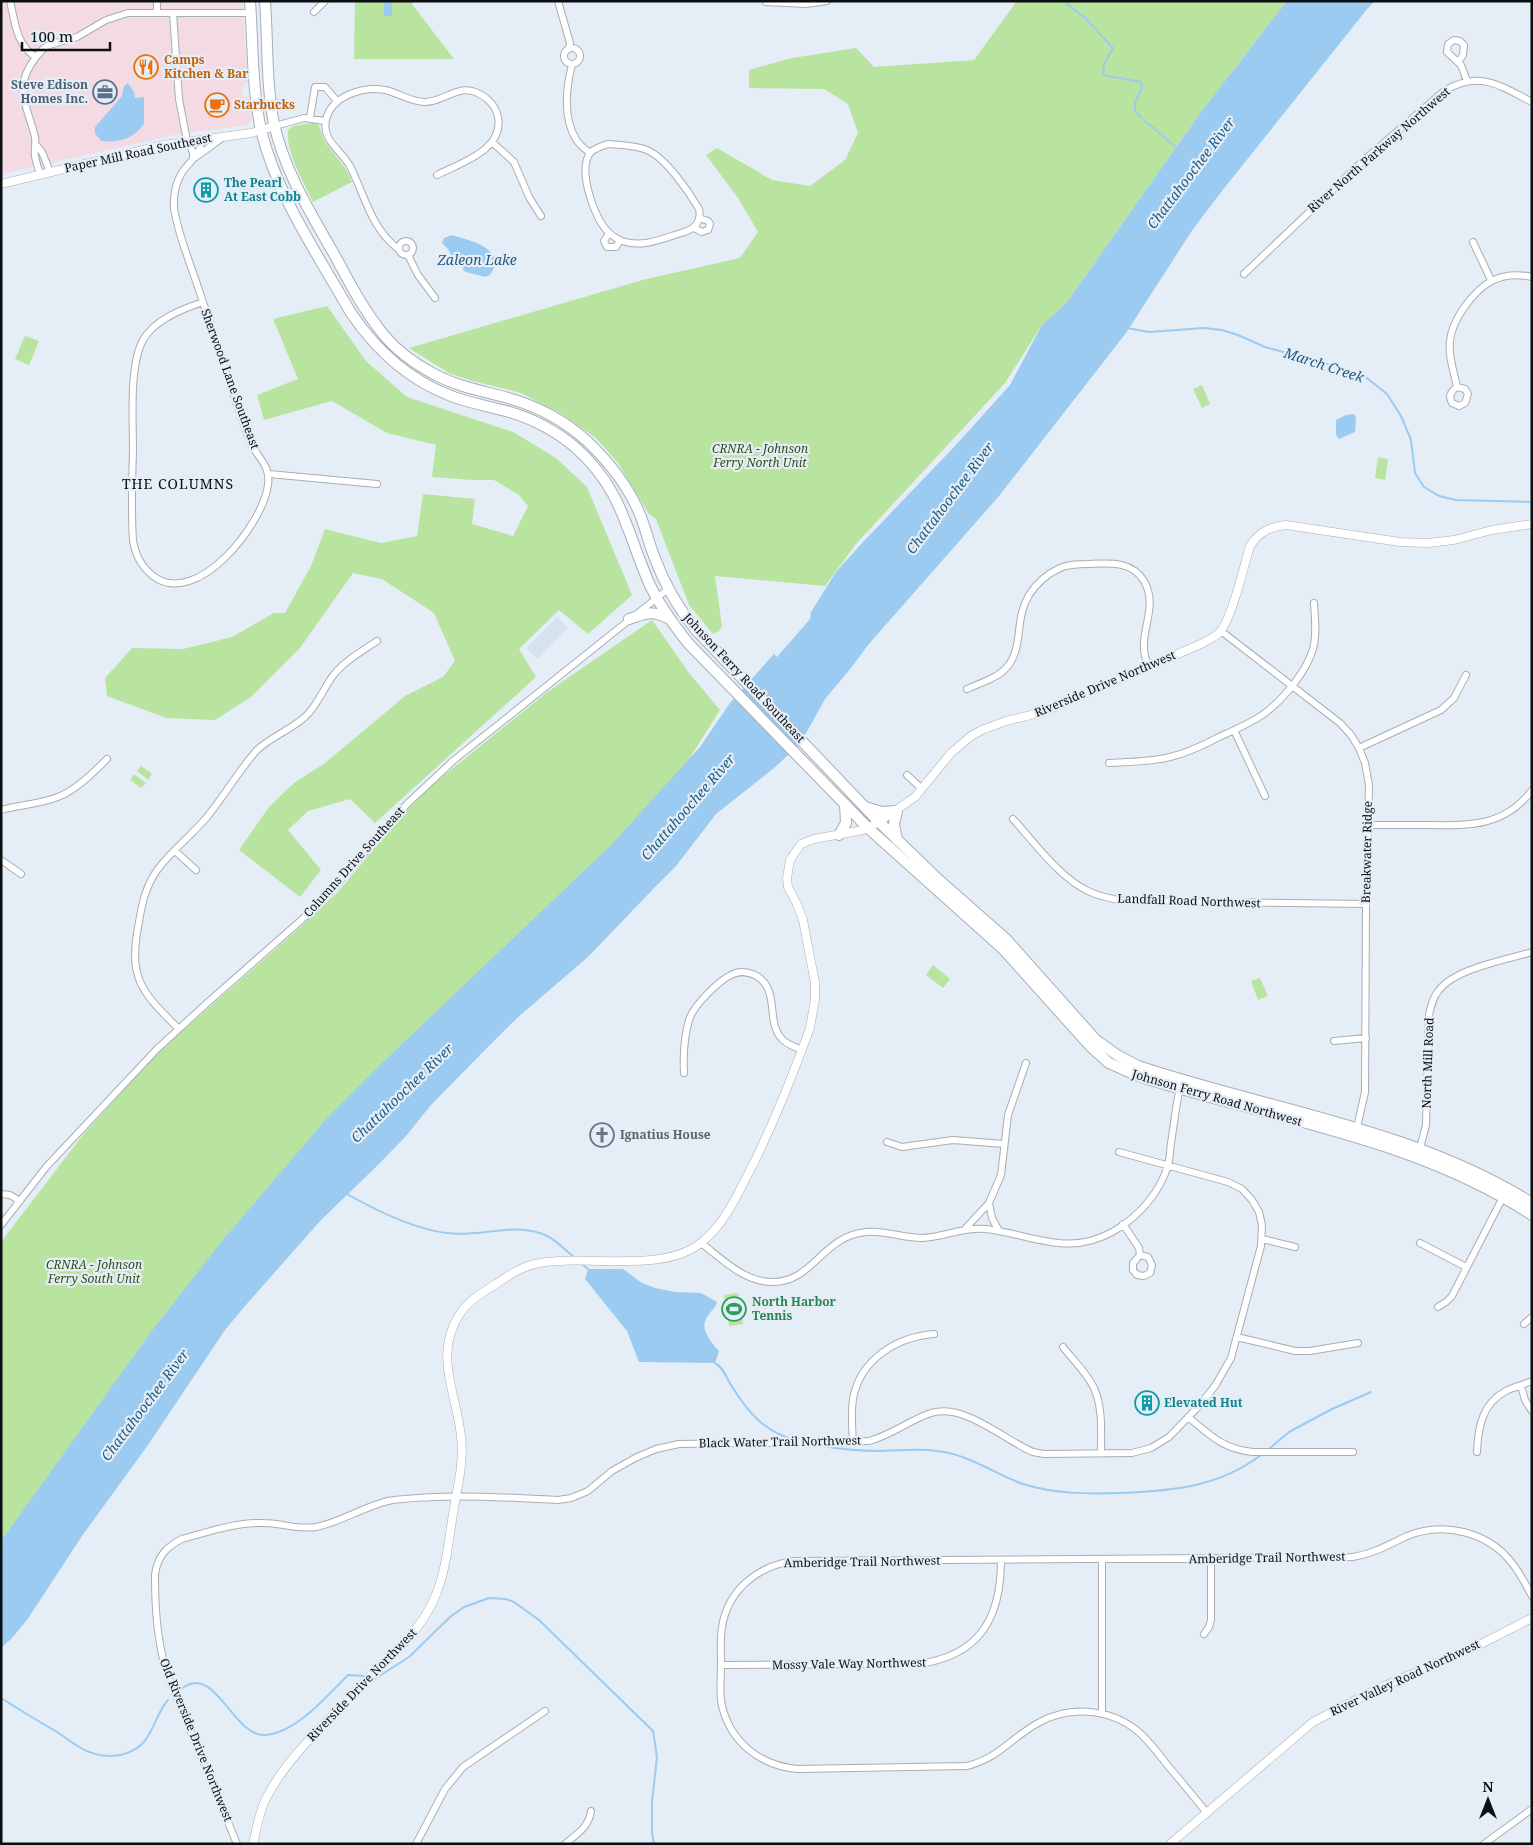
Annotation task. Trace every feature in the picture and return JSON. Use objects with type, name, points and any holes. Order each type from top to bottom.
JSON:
[{"type":"main road","name":"Johnson Ferry Road Southeast","points":[[250,1],[261,130],[276,176],[292,210],[351,313],[374,343],[399,367],[429,386],[452,396],[519,415],[546,428],[575,448],[597,471],[617,500],[656,597],[670,619],[688,643],[801,759]]},
{"type":"main road","name":"Johnson Ferry Road Southeast","points":[[265,1],[268,77],[275,126],[280,145],[296,187],[361,303],[384,334],[406,356],[435,375],[466,388],[508,398],[538,408],[586,440],[612,468],[632,497],[668,589],[688,620],[810,750]]},
{"type":"main road","points":[[629,619],[650,612],[670,619]]},
{"type":"main road","name":"Johnson Ferry Road Northwest","points":[[810,750],[878,822],[939,880],[1006,939],[1087,1031],[1104,1046],[1132,1063],[1180,1083]]},
{"type":"main road","name":"Johnson Ferry Road Northwest","points":[[801,759],[868,828],[1003,949],[1099,1055],[1109,1063],[1129,1073],[1180,1083],[1356,1133],[1420,1148],[1482,1175],[1532,1203]]},
{"type":"main road","points":[[839,835],[846,823],[845,804]]},
{"type":"main road","points":[[864,807],[882,812],[897,811],[894,824],[897,840]]},
{"type":"main road","name":"Johnson Ferry Road Northwest","points":[[1356,1133],[1437,1166],[1503,1197],[1532,1215]]},
{"type":"street","points":[[10,1],[15,25],[22,44],[28,52],[36,57]]},
{"type":"street","points":[[157,1],[158,12]]},
{"type":"street","points":[[314,12],[324,1]]},
{"type":"street","points":[[558,1],[570,42],[569,48],[564,53],[564,58],[567,63],[572,65]]},
{"type":"street","points":[[766,2],[806,4],[827,1]]},
{"type":"street","points":[[40,174],[35,154],[36,145],[24,104],[22,90],[25,74],[42,49],[49,45],[77,37],[112,17],[128,13],[251,13]]},
{"type":"street","points":[[173,13],[179,99],[187,141],[194,158]]},
{"type":"street","points":[[569,48],[576,49],[580,55],[577,63],[572,65]]},
{"type":"street","points":[[1458,62],[1467,81]]},
{"type":"street","points":[[572,65],[567,107],[570,124],[576,140],[590,153]]},
{"type":"street","name":"River North Parkway Northwest","points":[[1244,274],[1364,160],[1444,91],[1467,81],[1490,82],[1532,102]]},
{"type":"street","points":[[310,118],[315,87],[325,87],[337,101]]},
{"type":"street","points":[[435,298],[418,275],[408,255],[400,253],[379,230],[350,165],[328,139],[325,121],[331,107],[337,101],[349,95],[375,89],[412,100],[426,102],[454,92],[472,91],[484,97],[494,108],[498,124],[492,142],[485,149],[437,175]]},
{"type":"street","points":[[275,126],[298,119],[310,118],[325,121]]},
{"type":"street","name":"Paper Mill Road Southeast","points":[[1,184],[187,141],[261,130],[275,126]]},
{"type":"street","name":"Sherwood Lane Southeast","points":[[194,158],[224,136]]},
{"type":"street","name":"Sherwood Lane Southeast","points":[[201,139],[202,146],[183,172],[177,186],[174,202],[175,213],[251,443],[269,474]]},
{"type":"street","points":[[492,142],[514,162],[529,197],[541,216]]},
{"type":"street","points":[[608,144],[640,148],[655,154],[665,163],[694,200],[699,209],[699,218],[694,228],[686,232],[645,243],[636,244],[620,240],[609,233],[596,213],[584,174],[590,153],[608,144]]},
{"type":"street","points":[[36,145],[42,152],[50,172]]},
{"type":"street","points":[[694,228],[702,232],[708,230],[710,224],[708,221],[699,218]]},
{"type":"street","points":[[609,233],[604,241],[607,247],[616,247],[620,240]]},
{"type":"street","points":[[398,249],[402,242],[410,242],[413,249],[408,255]]},
{"type":"street","points":[[1473,242],[1491,280]]},
{"type":"street","points":[[1457,387],[1450,354],[1452,329],[1470,299],[1480,287],[1491,280],[1505,276],[1520,275],[1532,277]]},
{"type":"street","points":[[203,302],[174,314],[153,328],[143,340],[136,360],[133,420],[132,531],[134,550],[137,559],[144,567],[162,581],[172,583],[197,578],[212,569],[244,536],[258,516],[266,497],[269,474],[377,484]]},
{"type":"street","points":[[1221,631],[1230,613],[1250,546],[1263,531],[1274,526],[1286,525],[1400,542],[1428,543],[1532,524]]},
{"type":"street","points":[[967,689],[995,676],[1007,667],[1016,651],[1019,618],[1029,595],[1049,573],[1073,564],[1118,564],[1132,570],[1143,579],[1148,589],[1150,600],[1142,648],[1149,666]]},
{"type":"street","name":"Columns Drive Southeast","points":[[1,1225],[59,1153],[178,1028],[307,915],[407,804],[438,774],[668,589]]},
{"type":"street","points":[[1110,763],[1148,762],[1172,757],[1195,749],[1268,712],[1282,700],[1305,669],[1314,648],[1314,603]]},
{"type":"street","name":"Riverside Drive Northwest","points":[[253,1844],[260,1814],[268,1794],[281,1775],[304,1746],[364,1681],[410,1636],[430,1609],[437,1592],[443,1574],[461,1466],[462,1440],[448,1381],[447,1358],[449,1340],[453,1328],[467,1305],[480,1293],[515,1272],[535,1264],[551,1261],[654,1259],[679,1254],[701,1243],[715,1229],[728,1211],[781,1107],[814,1016],[814,983],[803,920],[788,887],[787,874],[792,856],[801,844],[814,839],[868,828],[897,811],[922,790],[951,753],[971,736],[1006,721],[1044,712],[1203,642],[1221,631]]},
{"type":"street","name":"Breakwater Ridge","points":[[1221,631],[1340,723],[1351,734],[1365,763],[1368,778],[1365,1092],[1356,1133]]},
{"type":"street","points":[[178,1028],[145,992],[136,974],[134,955],[136,934],[146,891],[158,868],[207,817],[258,750],[268,741],[300,721],[315,705],[338,670],[378,641]]},
{"type":"street","points":[[1359,748],[1441,710],[1454,698],[1466,675]]},
{"type":"street","points":[[1234,730],[1265,796]]},
{"type":"street","points":[[1,810],[57,797],[68,792],[107,760]]},
{"type":"street","points":[[907,775],[922,790]]},
{"type":"street","points":[[1368,824],[1463,826],[1486,822],[1510,812],[1532,790]]},
{"type":"street","name":"Landfall Road Northwest","points":[[1012,819],[1068,879],[1087,891],[1106,898],[1126,901],[1366,904]]},
{"type":"street","points":[[175,850],[196,870]]},
{"type":"street","points":[[1,860],[21,874]]},
{"type":"street","name":"North Mill Road","points":[[1420,1148],[1426,1125],[1429,1015],[1432,1002],[1438,991],[1450,980],[1470,971],[1532,952]]},
{"type":"street","points":[[684,1073],[682,1054],[689,1019],[694,1009],[700,1000],[726,978],[737,973],[752,974],[766,984],[770,992],[779,1034],[787,1043],[802,1050]]},
{"type":"street","points":[[1334,1041],[1366,1038]]},
{"type":"street","points":[[965,1229],[989,1203],[1001,1175],[1008,1115],[1026,1064]]},
{"type":"street","points":[[701,1243],[745,1276],[759,1281],[774,1283],[800,1275],[832,1245],[853,1234],[875,1231],[922,1238],[965,1229],[986,1229],[1042,1242],[1070,1244],[1100,1237],[1114,1231],[1140,1211],[1151,1198],[1168,1165],[1180,1083]]},
{"type":"street","points":[[887,1142],[902,1147],[953,1140],[1004,1144]]},
{"type":"street","name":"Black Water Trail Northwest","points":[[456,1496],[558,1500],[571,1498],[588,1491],[612,1471],[656,1449],[679,1444],[869,1441],[884,1437],[919,1417],[947,1411],[963,1414],[1033,1452],[1044,1454],[1132,1453],[1151,1448],[1169,1437],[1222,1377],[1231,1358],[1237,1337],[1262,1239],[1262,1226],[1259,1212],[1252,1200],[1242,1190],[1228,1182],[1119,1152]]},
{"type":"street","points":[[1,1194],[10,1195],[20,1202]]},
{"type":"street","points":[[1438,1307],[1452,1296],[1503,1197]]},
{"type":"street","points":[[989,1203],[992,1218],[999,1232]]},
{"type":"street","points":[[1,1211],[8,1217]]},
{"type":"street","points":[[1123,1224],[1139,1248],[1140,1255]]},
{"type":"street","points":[[1262,1239],[1294,1247]]},
{"type":"street","points":[[1420,1243],[1466,1267]]},
{"type":"street","points":[[1524,1324],[1532,1317]]},
{"type":"street","points":[[853,1442],[853,1398],[865,1369],[879,1355],[893,1345],[910,1338],[934,1334]]},
{"type":"street","points":[[1237,1337],[1295,1351],[1310,1351],[1358,1343]]},
{"type":"street","points":[[1063,1347],[1090,1382],[1098,1398],[1102,1454]]},
{"type":"street","points":[[1477,1452],[1479,1426],[1485,1412],[1494,1399],[1506,1391],[1532,1381]]},
{"type":"street","points":[[1521,1386],[1532,1411]]},
{"type":"street","points":[[1188,1417],[1216,1441],[1238,1451],[1353,1452]]},
{"type":"street","name":"Old Riverside Drive Northwest","points":[[237,1844],[166,1671],[156,1621],[154,1575],[161,1555],[172,1544],[182,1539],[238,1525],[263,1523],[296,1527],[316,1527],[388,1501],[456,1496]]},
{"type":"street","name":"Amberidge Trail Northwest","points":[[1207,1812],[1142,1735],[1122,1722],[1102,1714],[1075,1712],[1050,1717],[1031,1727],[992,1757],[968,1766],[787,1768],[772,1764],[756,1757],[744,1747],[726,1720],[722,1705],[721,1665],[722,1628],[729,1604],[737,1592],[758,1572],[770,1566],[795,1561],[1353,1557],[1377,1551],[1420,1532],[1440,1529],[1460,1530],[1484,1539],[1505,1555],[1519,1572],[1532,1596]]},
{"type":"street","points":[[1204,1634],[1211,1620],[1211,1559]]},
{"type":"street","name":"Mossy Vale Way Northwest","points":[[721,1665],[918,1664],[947,1658],[970,1645],[990,1620],[999,1593],[1001,1560]]},
{"type":"street","points":[[1102,1560],[1102,1714]]},
{"type":"street","name":"River Valley Road Northwest","points":[[1170,1844],[1313,1722],[1374,1690],[1481,1644],[1532,1618]]},
{"type":"street","points":[[416,1844],[445,1789],[463,1767],[545,1711]]},
{"type":"street","points":[[1484,1844],[1532,1809]]},
{"type":"street","points":[[565,1844],[586,1826],[592,1811]]},
{"type":"shaded area","points":[[1,1],[242,1],[248,82],[241,87],[242,95],[249,98],[251,121],[246,125],[178,134],[1,174]]},
{"type":"shaded area","points":[[557,617],[568,628],[537,659],[526,648]]},
{"type":"green space","points":[[355,1],[412,1],[412,4],[454,59],[354,59]]},
{"type":"green space","name":"CRNRA - Johnson Ferry North Unit","points":[[1017,1],[1287,1],[1201,112],[1067,302],[1042,325],[1005,383],[856,544],[825,586],[715,576],[722,626],[719,631],[713,634],[689,605],[656,519],[649,514],[618,463],[596,438],[562,414],[521,393],[449,373],[409,348],[646,279],[740,258],[758,232],[738,198],[706,155],[717,148],[772,180],[810,186],[845,160],[858,133],[848,104],[824,89],[749,88],[749,70],[792,58],[856,48],[874,67],[974,60]]},
{"type":"green space","points":[[318,124],[325,142],[346,169],[352,182],[313,202],[292,157],[289,147],[288,130],[293,126]]},
{"type":"green space","points":[[327,306],[366,361],[407,397],[513,432],[556,458],[587,487],[632,595],[588,634],[559,610],[519,649],[536,677],[375,823],[350,799],[308,811],[288,830],[321,870],[300,897],[239,850],[269,807],[294,783],[325,763],[405,696],[443,677],[455,661],[434,613],[382,579],[353,573],[300,648],[251,697],[215,720],[166,718],[107,696],[105,678],[132,648],[183,649],[232,637],[274,613],[285,613],[311,566],[325,529],[381,543],[417,536],[423,494],[475,499],[472,524],[513,536],[528,506],[519,495],[494,480],[432,477],[436,445],[387,433],[332,401],[264,420],[257,395],[298,379],[273,319]]},
{"type":"green space","points":[[25,336],[39,341],[29,365],[15,359]]},
{"type":"green space","points":[[1202,385],[1210,404],[1202,408],[1193,389]]},
{"type":"green space","points":[[1378,457],[1388,459],[1385,480],[1375,478]]},
{"type":"green space","name":"CRNRA - Johnson Ferry South Unit","points":[[652,620],[689,673],[720,710],[671,788],[1,1558],[1,1242],[82,1136],[154,1056],[338,892],[402,815],[432,785],[546,693]]},
{"type":"green space","points":[[141,766],[152,774],[148,780],[137,771]]},
{"type":"green space","points":[[134,774],[146,783],[141,788],[130,780]]},
{"type":"green space","points":[[933,965],[950,979],[943,988],[926,975]]},
{"type":"green space","points":[[1260,978],[1268,996],[1258,1000],[1251,981]]},
{"type":"green space","name":"North Harbor Tennis","points":[[738,1293],[743,1324],[729,1326],[724,1295]]},
{"type":"water","name":"Chattahoochee River","points":[[1287,1],[1375,1],[1193,229],[1126,333],[999,496],[868,645],[825,699],[800,744],[774,768],[716,814],[676,866],[589,956],[517,1018],[431,1105],[406,1136],[377,1166],[321,1220],[225,1330],[148,1445],[82,1536],[27,1620],[1,1648],[1,1541],[151,1332],[222,1241],[329,1116],[611,845],[700,747],[730,703],[774,654],[777,657],[810,619],[811,612],[836,572],[1010,385],[1042,325],[1067,302],[1201,112]]},
{"type":"water","points":[[384,2],[392,2],[392,16],[384,16]]},
{"type":"water","points":[[128,83],[134,92],[135,98],[144,97],[144,124],[125,139],[101,141],[95,133],[95,127],[122,96],[124,86]]},
{"type":"water","name":"Zaleon Lake","points":[[452,235],[477,243],[491,252],[494,258],[494,266],[490,275],[485,277],[463,270],[463,263],[452,257],[442,243],[444,238]]},
{"type":"water","points":[[1354,414],[1356,418],[1355,432],[1339,439],[1336,435],[1336,420],[1346,415]]},
{"type":"water","points":[[588,1269],[623,1269],[642,1283],[655,1288],[675,1292],[701,1293],[717,1302],[705,1323],[708,1336],[719,1351],[715,1363],[639,1362],[627,1331],[585,1279]]},
{"type":"waterway","points":[[1064,1],[1086,19],[1113,48],[1104,64],[1103,75],[1141,82],[1142,88],[1135,102],[1135,111],[1142,118]]},
{"type":"waterway","points":[[1145,121],[1177,148]]},
{"type":"waterway","name":"March Creek","points":[[1127,328],[1149,332],[1204,328],[1222,330],[1265,347],[1334,366],[1367,378],[1387,394],[1401,416],[1411,440],[1415,473],[1424,487],[1439,496],[1456,500],[1532,502]]},
{"type":"waterway","points":[[347,1194],[370,1207],[421,1228],[434,1231],[460,1234],[512,1230],[537,1232],[549,1237],[573,1256]]},
{"type":"waterway","points":[[583,1265],[588,1269]]},
{"type":"waterway","points":[[715,1363],[722,1370],[743,1403],[757,1419],[774,1432],[795,1440]]},
{"type":"waterway","points":[[1269,1449],[1289,1432],[1332,1409],[1371,1392]]},
{"type":"waterway","points":[[817,1445],[865,1451],[940,1451],[968,1459],[1023,1484],[1059,1492],[1083,1493],[1177,1489],[1212,1481],[1245,1466],[1261,1455]]},
{"type":"waterway","points":[[371,1679],[373,1680],[409,1657],[450,1617],[464,1607],[489,1598],[506,1599],[514,1602],[539,1620],[653,1731],[657,1757],[652,1802],[654,1844]]},
{"type":"waterway","points":[[179,1691],[191,1683],[203,1684],[213,1691],[243,1724],[253,1732],[265,1735],[277,1733],[299,1721],[321,1703],[348,1675],[365,1676]]},
{"type":"waterway","points":[[1,1698],[79,1747],[95,1754],[112,1756],[129,1752],[143,1743],[168,1700]]},
{"type":"place","name":"Camps Kitchen & Bar","points":[[146,67]]},
{"type":"place","name":"Steve Edison Homes Inc.","points":[[105,92]]},
{"type":"place","name":"Starbucks","points":[[217,105]]},
{"type":"place","name":"The Pearl At East Cobb","points":[[206,190]]},
{"type":"place","name":"Ignatius House","points":[[602,1135]]},
{"type":"place","name":"North Harbor Tennis","points":[[734,1309]]},
{"type":"place","name":"Elevated Hut","points":[[1147,1403]]},
{"type":"district","name":"THE COLUMNS","points":[[178,484]]}]
